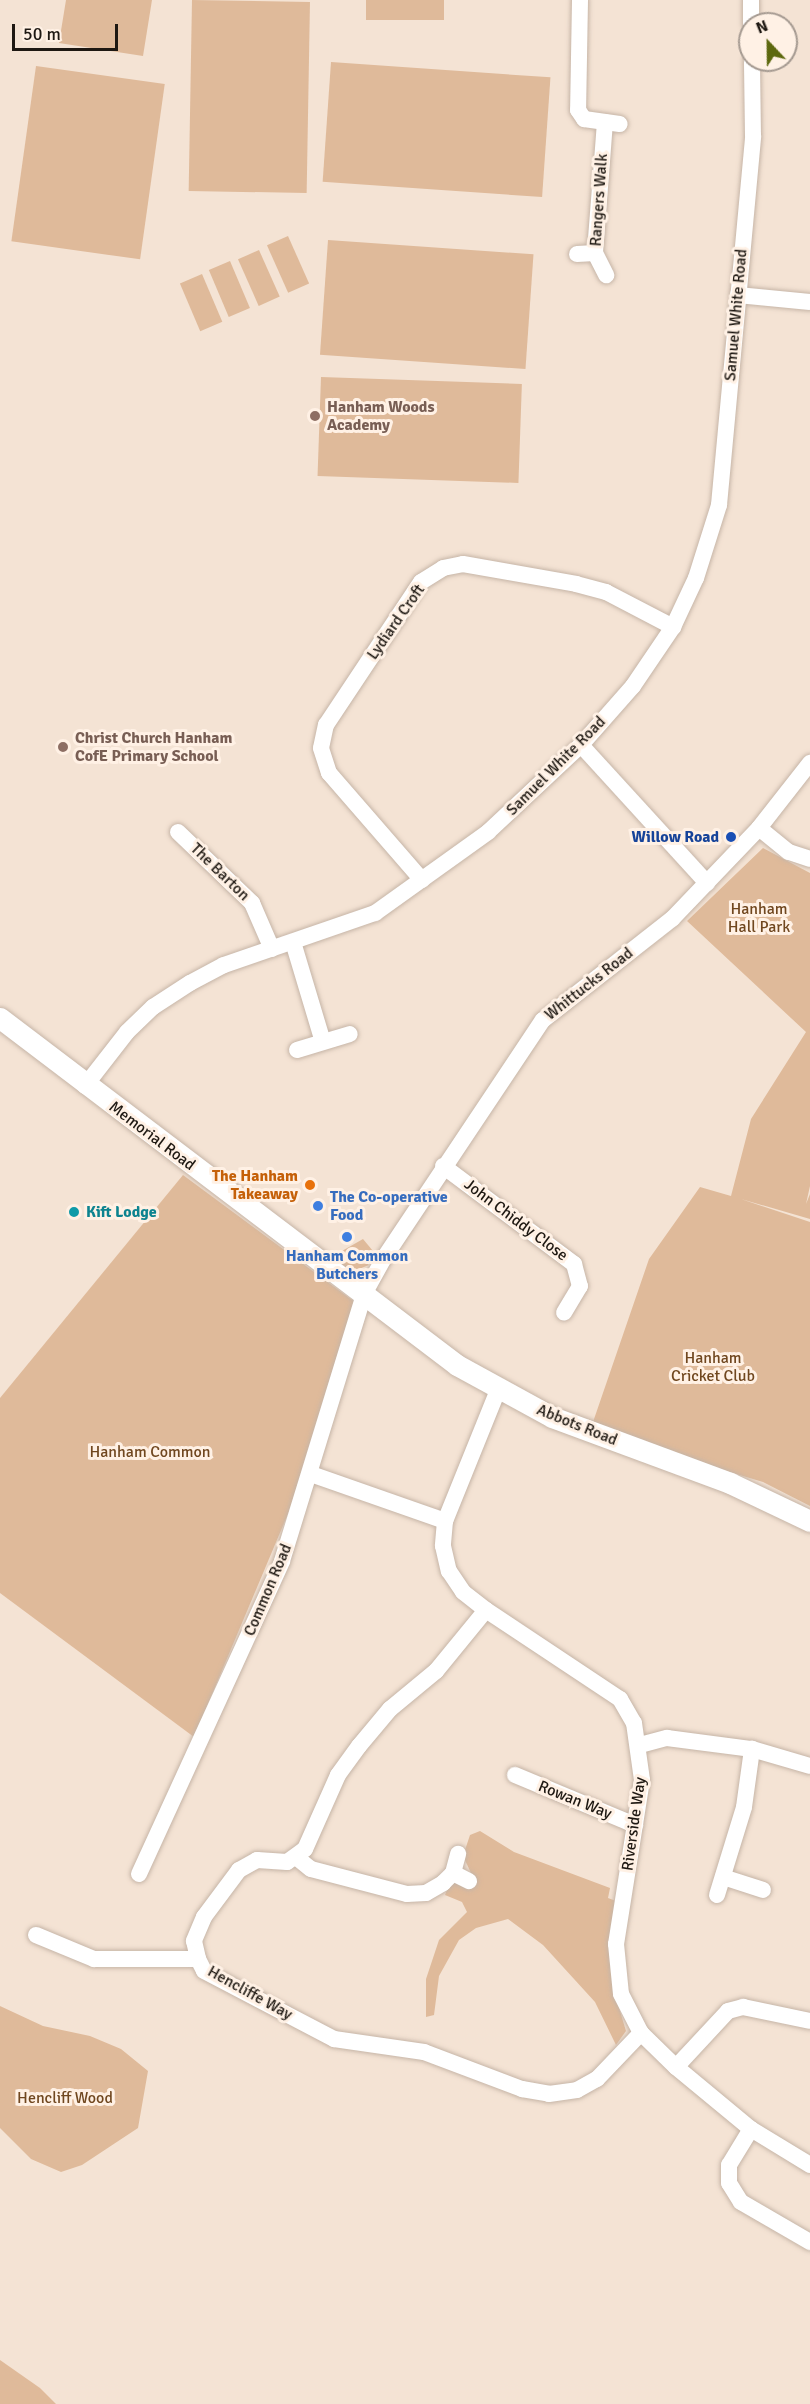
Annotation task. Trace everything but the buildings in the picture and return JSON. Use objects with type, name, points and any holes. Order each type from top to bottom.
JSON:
[{"type":"street","name":"Rangers Walk","points":[[580,0],[578,110],[585,119],[613,123],[595,253],[606,275]]},
{"type":"street","name":"Samuel White Road","points":[[85,1086],[128,1032],[153,1007],[224,966],[375,913],[488,832],[581,745],[633,686],[673,627],[696,578],[719,505],[753,136],[752,72]]},
{"type":"street","points":[[577,254],[595,253]]},
{"type":"street","points":[[738,295],[810,302]]},
{"type":"street","name":"Lydiard Croft","points":[[422,880],[329,773],[321,748],[326,725],[421,582],[443,568],[463,564],[576,584],[606,592],[673,627]]},
{"type":"street","points":[[581,745],[707,883]]},
{"type":"street","name":"Whittucks Road","points":[[364,1294],[443,1166],[543,1020],[672,919],[759,828],[810,762]]},
{"type":"street","points":[[759,828],[789,852],[810,860]]},
{"type":"street","name":"The Barton","points":[[178,832],[252,903],[272,949]]},
{"type":"street","points":[[293,942],[323,1042]]},
{"type":"street","name":"Memorial Road","points":[[0,1018],[85,1086],[364,1294]]},
{"type":"street","points":[[297,1050],[350,1034]]},
{"type":"street","name":"John Chiddy Close","points":[[443,1166],[574,1264],[580,1286],[564,1313]]},
{"type":"street","name":"Abbots Road","points":[[364,1294],[457,1365],[498,1390],[552,1417],[730,1483],[810,1521]]},
{"type":"street","name":"Common Road","points":[[139,1874],[282,1561],[311,1474],[364,1294]]},
{"type":"street","name":"Riverside Way","points":[[498,1390],[445,1521],[443,1546],[449,1571],[463,1592],[486,1610],[620,1699],[634,1723],[640,1745],[642,1780],[616,1944],[621,1994],[641,2032],[676,2067],[750,2129],[810,2165]]},
{"type":"street","points":[[311,1474],[445,1521]]},
{"type":"street","points":[[458,1854],[453,1873],[426,1893],[407,1894],[311,1869],[296,1857],[305,1850],[338,1775],[359,1746],[390,1709],[436,1671],[486,1610]]},
{"type":"street","points":[[640,1745],[667,1738],[752,1749],[810,1766]]},
{"type":"street","points":[[717,1895],[744,1807],[752,1749]]},
{"type":"street","name":"Rowan Way","points":[[515,1775],[635,1825]]},
{"type":"street","name":"Hencliffe Way","points":[[296,1857],[287,1862],[257,1860],[239,1870],[204,1917],[194,1941],[198,1959],[204,1971],[334,2039],[424,2052],[522,2089],[549,2094],[577,2090],[597,2079],[641,2032]]},
{"type":"street","points":[[453,1873],[470,1881]]},
{"type":"street","points":[[723,1877],[763,1890]]},
{"type":"street","points":[[36,1935],[94,1959],[198,1959]]},
{"type":"street","points":[[676,2067],[728,2011],[743,2007],[810,2021]]},
{"type":"street","points":[[750,2129],[729,2165],[729,2183],[741,2202],[810,2242]]},
{"type":"green space","points":[[66,0],[152,0],[143,56],[59,43]]},
{"type":"green space","points":[[192,0],[310,2],[307,193],[189,191]]},
{"type":"green space","points":[[366,0],[444,0],[444,20],[366,20]]},
{"type":"green space","points":[[331,62],[550,77],[542,197],[323,182]]},
{"type":"green space","points":[[36,66],[165,84],[140,259],[11,241]]},
{"type":"green space","points":[[288,236],[309,284],[288,293],[267,245]]},
{"type":"green space","points":[[328,240],[533,254],[525,369],[320,355]]},
{"type":"green space","points":[[259,250],[280,297],[259,306],[238,259]]},
{"type":"green space","points":[[230,261],[250,308],[229,317],[209,270]]},
{"type":"green space","points":[[202,274],[222,322],[200,331],[180,283]]},
{"type":"green space","points":[[321,377],[522,384],[518,483],[318,476]]},
{"type":"green space","name":"Hanham Cricket Club","points":[[763,848],[810,873],[810,1186],[806,1204],[810,1194],[810,1219],[741,1199],[810,1222],[810,1506],[763,1482],[666,1453],[593,1422],[649,1259],[700,1187],[731,1196],[751,1119],[806,1032],[687,921]]},
{"type":"green space","name":"Hanham Common","points":[[183,1175],[356,1303],[290,1509],[194,1737],[0,1593],[0,1398]]},
{"type":"green space","points":[[363,1239],[373,1251],[370,1254],[356,1258],[335,1255]]},
{"type":"green space","points":[[338,1261],[364,1261],[369,1265],[349,1273],[334,1268]]},
{"type":"green space","points":[[480,1831],[514,1852],[610,1888],[608,1898],[616,1901],[613,1988],[626,2031],[616,2045],[595,2002],[543,1945],[508,1919],[476,1928],[459,1940],[439,1976],[434,2015],[426,2017],[426,1979],[439,1940],[467,1912],[462,1902],[445,1895],[448,1887],[471,1873],[463,1856],[470,1835]]},
{"type":"green space","name":"Hencliff Wood","points":[[0,2006],[43,2026],[90,2036],[121,2049],[148,2071],[138,2128],[82,2165],[61,2172],[31,2159],[0,2128]]},
{"type":"green space","points":[[0,2360],[40,2388],[56,2404],[0,2404]]},
{"type":"place","name":"Hanham Woods Academy","points":[[315,416]]},
{"type":"place","name":"Christ Church Hanham CofE Primary School","points":[[63,747]]},
{"type":"place","name":"Willow Road","points":[[731,837]]},
{"type":"place","name":"The Hanham Takeaway","points":[[310,1185]]},
{"type":"place","name":"The Co-operative Food","points":[[318,1206]]},
{"type":"place","name":"Kift Lodge","points":[[74,1212]]},
{"type":"place","name":"Hanham Common Butchers","points":[[347,1237]]},
{"type":"park label","name":"Hanham Hall Park","points":[[759,918]]}]
